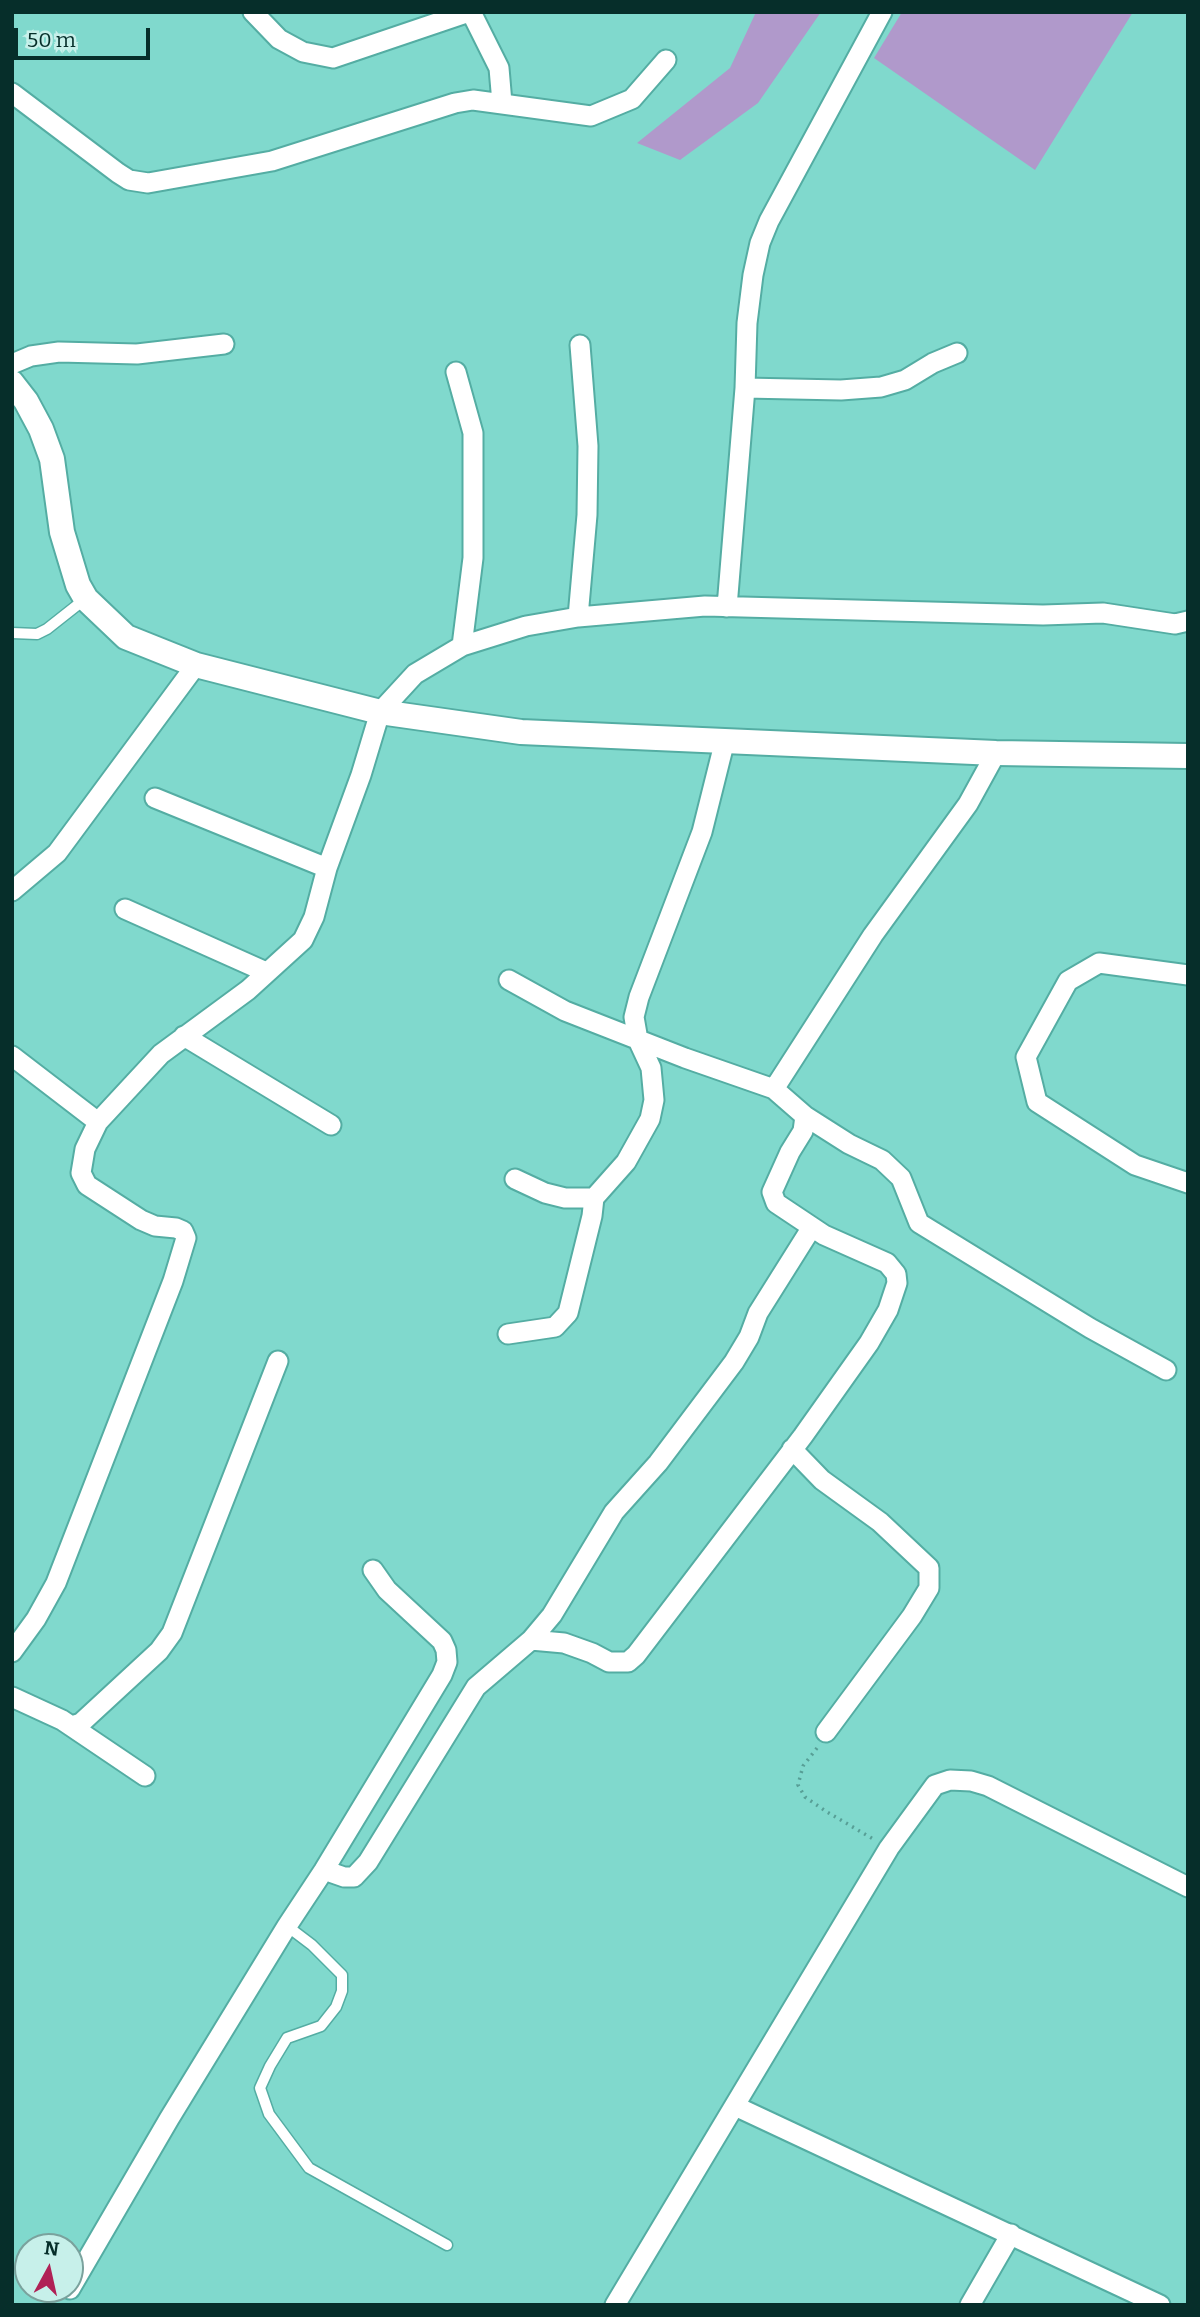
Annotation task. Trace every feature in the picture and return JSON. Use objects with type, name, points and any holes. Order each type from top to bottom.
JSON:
[{"type":"street","points":[[253,12],[279,39],[303,52],[333,58],[346,56],[470,12],[499,68],[502,103]]},
{"type":"street","points":[[727,607],[745,387],[747,323],[760,243],[769,221],[882,12]]},
{"type":"street","points":[[12,93],[118,173],[129,180],[148,183],[272,161],[455,103],[473,100],[591,116],[632,99],[666,60]]},
{"type":"street","points":[[12,364],[31,356],[59,352],[137,354],[224,344]]},
{"type":"street","points":[[578,617],[587,515],[588,446],[580,345]]},
{"type":"street","points":[[745,387],[841,390],[881,387],[905,380],[933,363],[957,353]]},
{"type":"street","points":[[456,372],[473,433],[473,558],[462,646]]},
{"type":"street","points":[[12,383],[26,401],[41,429],[52,459],[62,532],[78,585],[86,598],[126,637],[196,665],[380,712],[521,732],[996,752],[1188,756]]},
{"type":"street","points":[[12,1653],[36,1619],[56,1583],[173,1281],[186,1238],[183,1231],[176,1228],[155,1226],[141,1220],[87,1185],[81,1173],[82,1160],[98,1122],[161,1054],[247,990],[303,940],[314,917],[327,869],[361,775],[380,712],[415,674],[462,646],[526,626],[578,617],[705,606],[1043,615],[1103,613],[1163,623],[1188,621]]},
{"type":"street","points":[[12,891],[57,853],[196,665]]},
{"type":"street","points":[[508,1334],[555,1327],[568,1313],[593,1216],[594,1198],[626,1162],[650,1119],[654,1100],[651,1068],[638,1040],[634,1017],[639,997],[702,832],[725,740]]},
{"type":"street","points":[[774,1089],[873,935],[968,804],[996,752]]},
{"type":"street","points":[[155,798],[327,869]]},
{"type":"street","points":[[125,909],[266,972]]},
{"type":"street","points":[[1188,975],[1099,963],[1068,981],[1026,1057],[1037,1102],[1135,1165],[1188,1183]]},
{"type":"street","points":[[509,980],[565,1011],[774,1089],[805,1116],[849,1144],[882,1160],[901,1178],[919,1223],[1090,1328],[1166,1370]]},
{"type":"street","points":[[184,1036],[331,1125]]},
{"type":"street","points":[[12,1056],[98,1122]]},
{"type":"street","points":[[531,1640],[564,1643],[609,1662],[628,1662],[636,1655],[792,1449],[869,1343],[888,1311],[897,1283],[896,1274],[887,1263],[824,1235],[776,1203],[772,1192],[803,1130],[805,1116]]},
{"type":"street","points":[[515,1179],[555,1196],[594,1198]]},
{"type":"street","points":[[324,1870],[344,1877],[354,1877],[368,1862],[476,1687],[531,1640],[552,1615],[614,1512],[658,1463],[734,1362],[758,1312],[812,1227]]},
{"type":"street","points":[[71,1726],[81,1723],[159,1651],[172,1633],[278,1361]]},
{"type":"street","points":[[792,1449],[822,1480],[880,1522],[929,1568],[929,1588],[924,1598],[826,1732]]},
{"type":"street","points":[[84,2265],[169,2119],[442,1675],[447,1662],[442,1641],[387,1590],[373,1570]]},
{"type":"street","points":[[12,1697],[62,1720],[145,1776]]},
{"type":"street","points":[[615,2305],[890,1848],[935,1784],[950,1780],[971,1781],[988,1786],[1188,1886]]},
{"type":"street","points":[[735,2106],[1160,2305]]},
{"type":"street","points":[[970,2305],[1011,2234]]},
{"type":"lane","points":[[12,633],[37,634],[86,598]]},
{"type":"lane","points":[[288,1926],[342,1975],[342,1991],[336,2007],[321,2026],[287,2038],[270,2066],[260,2088],[269,2114],[309,2168],[447,2245]]},
{"type":"path","points":[[826,1732],[814,1754],[803,1766],[798,1785],[805,1797],[890,1848]]},
{"type":"shaded area","points":[[756,12],[821,12],[758,103],[680,160],[637,143],[730,68]]},
{"type":"shaded area","points":[[902,12],[1133,12],[1035,170],[874,58]]}]
